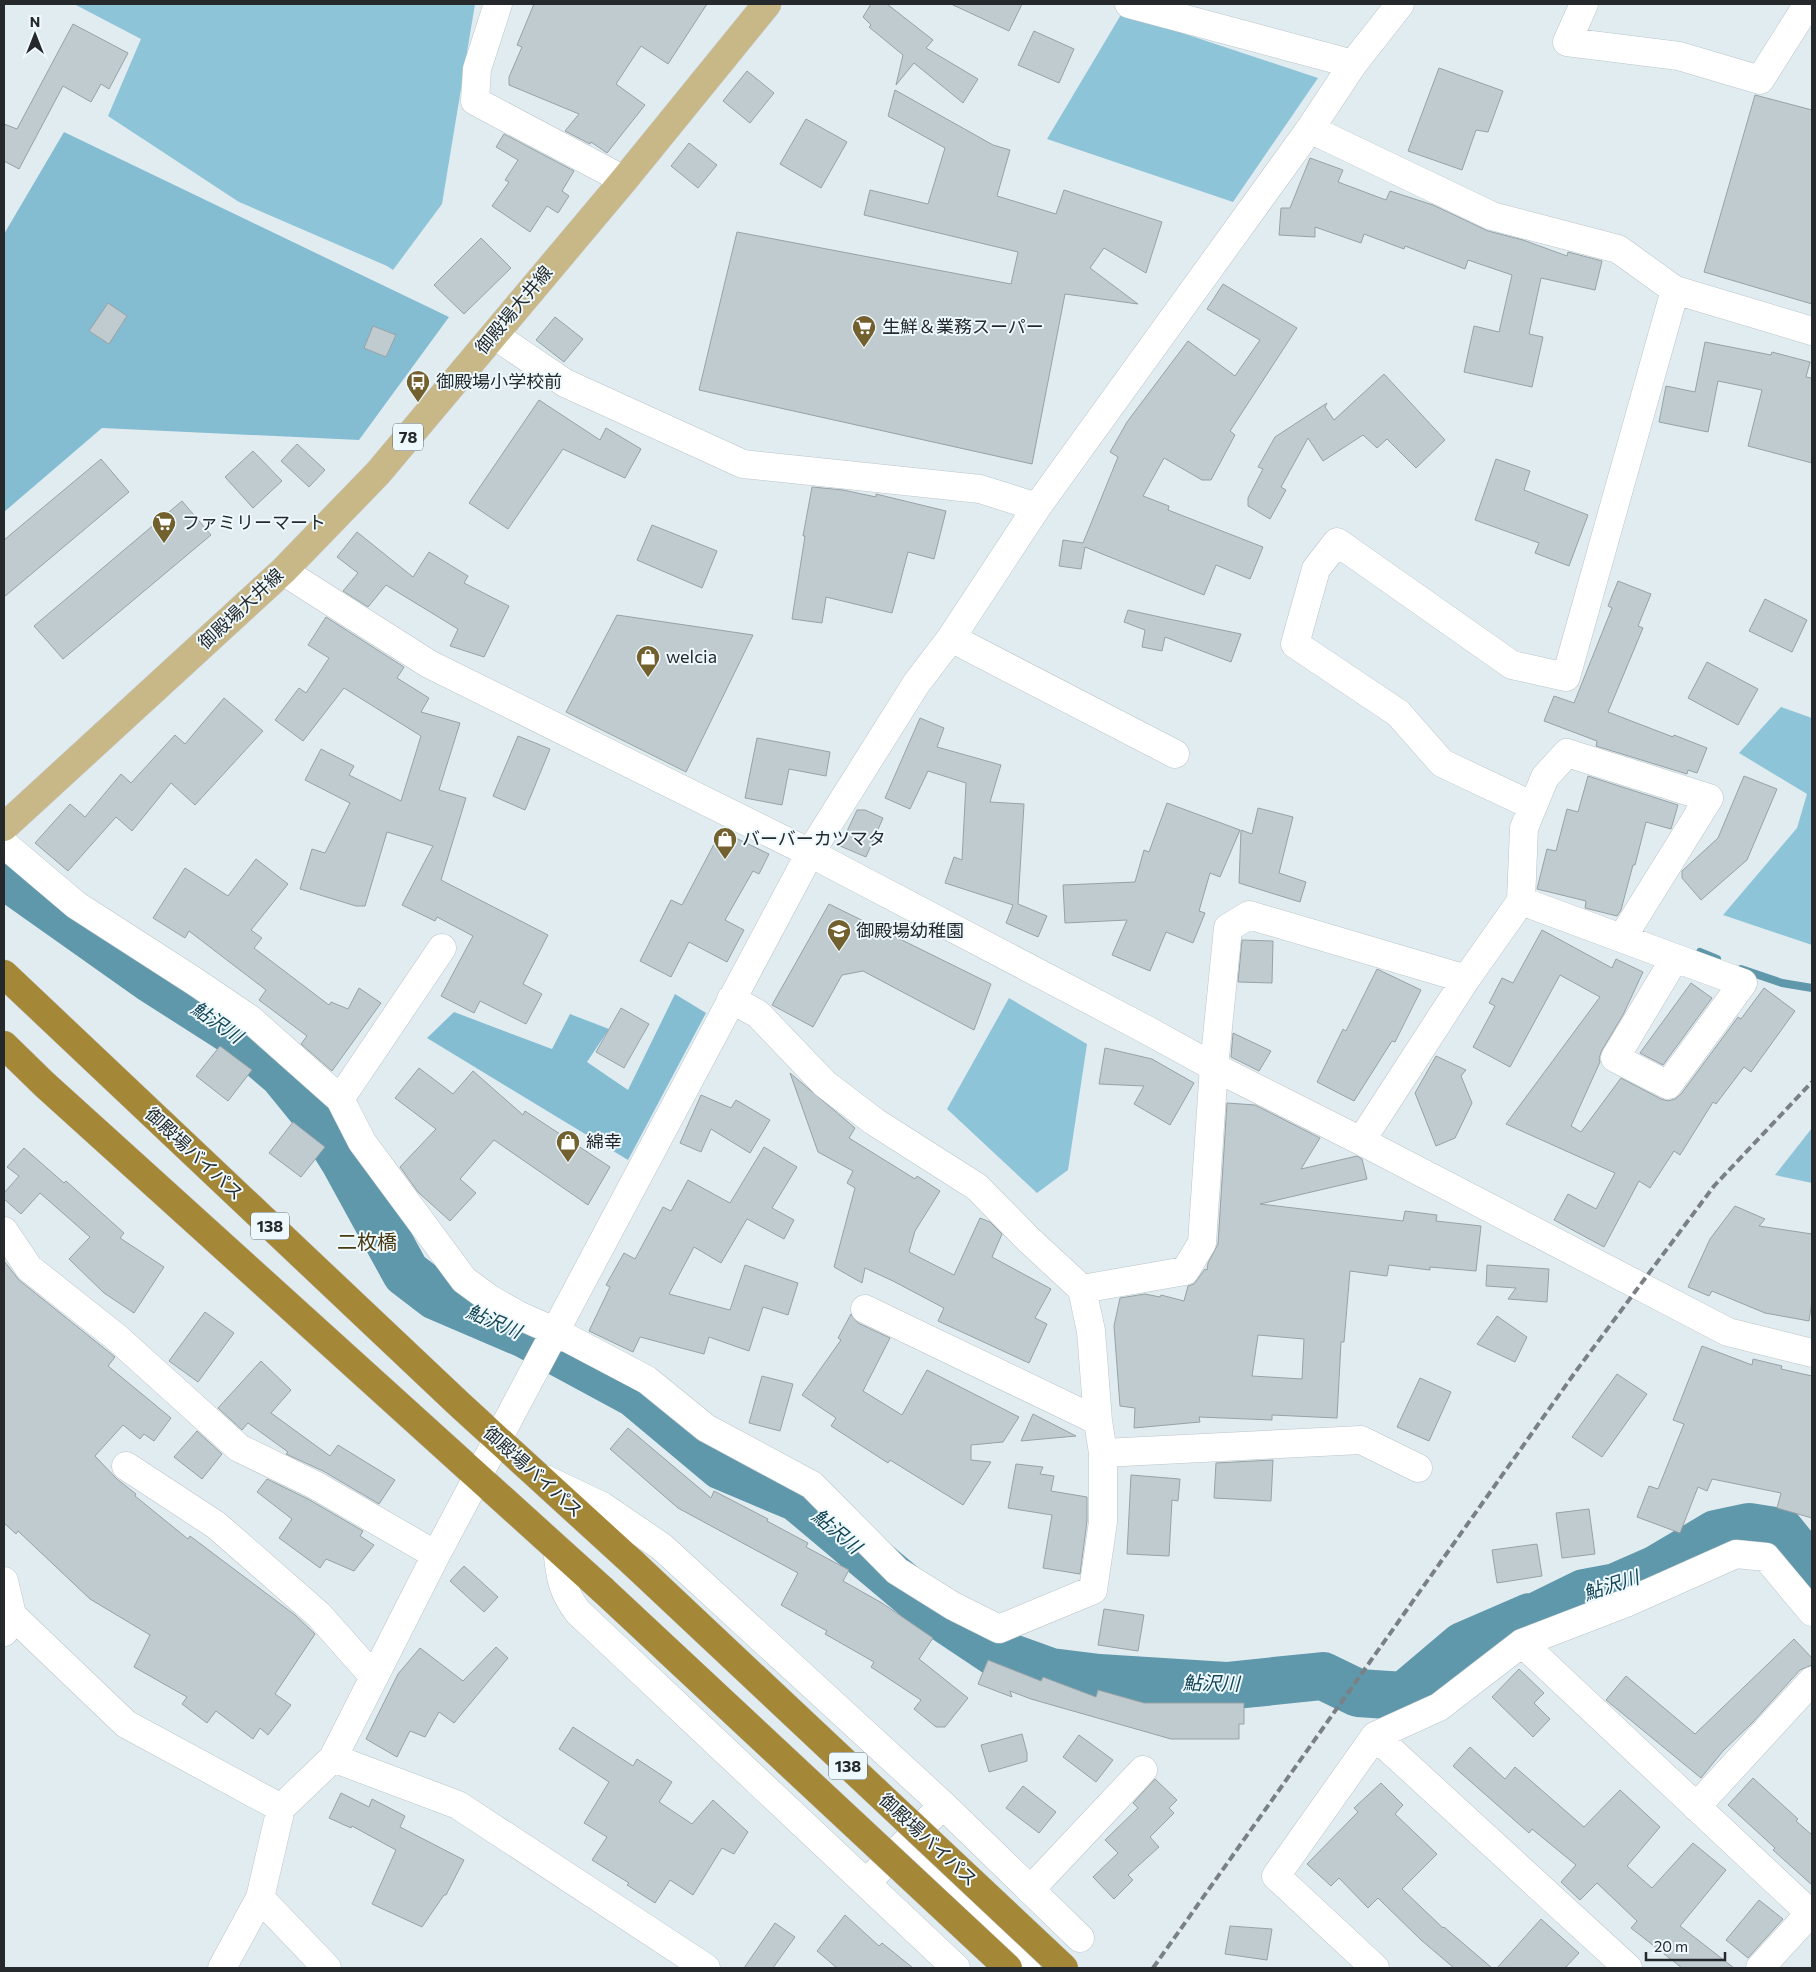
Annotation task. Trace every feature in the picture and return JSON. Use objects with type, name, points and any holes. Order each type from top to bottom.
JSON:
[{"type":"highway","name":"御殿場バイパス","points":[[4,974],[498,1440],[633,1563],[1064,1968]]},
{"type":"highway","name":"138","points":[[4,1045],[51,1091],[1018,1964]]},
{"type":"main road","name":"御殿場大井線","points":[[4,827],[283,570],[378,473],[624,180],[767,4]]},
{"type":"street","points":[[498,4],[477,69],[475,101],[624,180]]},
{"type":"street","points":[[1129,4],[1353,64]]},
{"type":"street","points":[[222,1968],[260,1898],[281,1808],[332,1758],[436,1555],[810,853],[916,684],[951,638],[1037,507],[1310,129],[1353,64],[1400,4]]},
{"type":"street","points":[[1584,4],[1567,42],[1679,56],[1760,80],[1808,4]]},
{"type":"street","points":[[1310,129],[1492,216],[1618,249],[1675,290],[1812,330]]},
{"type":"street","points":[[1533,806],[1442,762],[1398,713],[1295,644],[1316,569],[1337,542],[1512,665],[1566,677],[1675,290]]},
{"type":"street","points":[[494,335],[565,383],[743,464],[980,489],[1037,507]]},
{"type":"street","points":[[283,570],[429,664],[810,853],[1214,1067],[1361,1141],[1728,1332],[1812,1353]]},
{"type":"street","points":[[951,638],[1175,754]]},
{"type":"street","points":[[1361,1141],[1466,979],[1521,901],[1524,828],[1546,777],[1567,753],[1709,798],[1622,938]]},
{"type":"street","points":[[4,844],[76,906],[250,1019],[340,1099],[362,1142],[464,1280],[497,1303],[554,1335],[647,1380],[706,1428],[812,1485],[897,1571],[953,1606],[999,1629],[1094,1590],[1103,1522],[1103,1452],[1098,1422],[1091,1331],[1082,1288],[1029,1240],[977,1187],[875,1122],[825,1084],[758,1014],[731,999]]},
{"type":"street","points":[[1521,901],[1743,983],[1668,1085],[1615,1058],[1675,958]]},
{"type":"street","points":[[1082,1288],[1184,1272],[1202,1243],[1214,1067],[1228,928],[1249,915],[1466,979]]},
{"type":"street","points":[[340,1099],[442,948]]},
{"type":"street","points":[[4,1231],[29,1268],[116,1337],[239,1448],[315,1485],[436,1555]]},
{"type":"street","points":[[865,1309],[1098,1422]]},
{"type":"street","points":[[1103,1452],[1360,1440],[1418,1468]]},
{"type":"street","points":[[126,1466],[216,1525],[318,1615],[374,1677]]},
{"type":"street","points":[[539,1477],[602,1506],[662,1547],[943,1805],[1080,1938]]},
{"type":"street","points":[[557,1548],[560,1581],[567,1599],[578,1612],[956,1968]]},
{"type":"street","points":[[1375,1968],[1276,1876],[1375,1736],[1439,1707],[1522,1643],[1626,1603],[1736,1554],[1766,1557],[1812,1612]]},
{"type":"street","points":[[4,1581],[8,1624],[126,1724],[281,1808]]},
{"type":"street","points":[[1522,1643],[1812,1913],[1760,1968]]},
{"type":"street","points":[[1696,1807],[1812,1681]]},
{"type":"street","points":[[1375,1736],[1628,1968]]},
{"type":"street","points":[[332,1758],[458,1805],[706,1968]]},
{"type":"street","points":[[1030,1890],[1143,1770]]},
{"type":"street","points":[[866,1883],[943,1805]]},
{"type":"street","points":[[904,1845],[1018,1964]]},
{"type":"street","points":[[260,1898],[326,1968]]},
{"type":"shaded area","points":[[74,4],[475,4],[442,204],[393,270],[239,202],[108,116],[141,39]]},
{"type":"shaded area","points":[[1122,13],[1318,78],[1233,202],[1047,139]]},
{"type":"shaded area","points":[[64,132],[449,317],[359,440],[102,428],[4,512],[4,234]]},
{"type":"shaded area","points":[[1781,707],[1812,718],[1812,945],[1723,915],[1797,828],[1807,794],[1739,753]]},
{"type":"shaded area","points":[[675,994],[706,1013],[628,1160],[427,1038],[454,1012],[552,1049],[570,1014],[609,1029],[587,1062],[628,1090]]},
{"type":"shaded area","points":[[1009,998],[1087,1044],[1068,1170],[1037,1193],[947,1109]]},
{"type":"shaded area","points":[[1812,1128],[1812,1183],[1775,1175]]},
{"type":"building","points":[[534,4],[707,4],[668,64],[641,46],[616,84],[645,105],[607,153],[591,142],[590,144],[565,131],[579,114],[509,85],[509,77],[522,47],[517,45]]},
{"type":"building","points":[[871,4],[887,4],[933,40],[926,48],[978,79],[963,103],[914,63],[896,85],[903,55],[869,27],[871,25],[863,17]]},
{"type":"building","points":[[951,4],[1022,4],[1009,31]]},
{"type":"building","points":[[73,24],[128,53],[109,89],[101,84],[91,102],[63,86],[19,169],[4,161],[4,124],[17,129]]},
{"type":"building","points":[[1034,31],[1074,49],[1059,83],[1018,65]]},
{"type":"building","points":[[1439,68],[1503,91],[1488,132],[1476,130],[1462,170],[1408,151]]},
{"type":"building","points":[[747,71],[774,93],[750,123],[723,101]]},
{"type":"building","points":[[895,90],[993,145],[1010,150],[997,196],[1056,214],[1064,190],[1162,222],[1146,273],[1104,248],[1090,268],[1138,304],[1065,294],[1032,464],[699,390],[737,232],[1011,284],[1018,252],[864,215],[870,190],[928,204],[945,148],[888,116]]},
{"type":"building","points":[[1755,95],[1812,110],[1812,304],[1704,272]]},
{"type":"building","points":[[806,119],[847,142],[821,188],[780,164]]},
{"type":"building","points":[[504,134],[574,171],[562,191],[569,196],[558,213],[547,206],[530,232],[492,206],[509,182],[505,180],[518,160],[496,147]]},
{"type":"building","points":[[689,143],[717,165],[698,188],[671,166]]},
{"type":"building","points":[[1310,158],[1343,170],[1338,182],[1386,200],[1390,191],[1433,205],[1488,231],[1523,240],[1567,256],[1568,252],[1602,261],[1595,290],[1541,278],[1529,334],[1543,337],[1532,387],[1464,372],[1474,326],[1499,332],[1512,275],[1468,260],[1465,269],[1405,246],[1404,249],[1364,234],[1361,243],[1315,227],[1315,237],[1279,235],[1281,208],[1290,208]]},
{"type":"building","points":[[481,238],[511,268],[464,314],[434,285]]},
{"type":"building","points":[[1223,284],[1297,328],[1230,431],[1235,435],[1211,480],[1202,480],[1164,458],[1143,496],[1169,506],[1168,510],[1263,547],[1250,579],[1216,565],[1204,595],[1085,547],[1081,569],[1059,566],[1063,540],[1083,543],[1118,457],[1110,452],[1127,422],[1188,341],[1235,376],[1260,340],[1207,309]]},
{"type":"building","points":[[108,303],[127,316],[109,344],[89,331]]},
{"type":"building","points":[[555,317],[583,339],[564,362],[536,340]]},
{"type":"building","points":[[373,326],[396,335],[386,357],[364,348]]},
{"type":"building","points":[[1705,342],[1771,355],[1772,352],[1810,362],[1806,377],[1812,378],[1812,463],[1748,446],[1762,390],[1718,381],[1708,432],[1659,422],[1666,386],[1695,392]]},
{"type":"building","points":[[1384,374],[1445,440],[1416,468],[1387,439],[1377,448],[1363,435],[1323,461],[1308,438],[1281,487],[1286,490],[1270,519],[1248,506],[1248,498],[1263,469],[1258,467],[1275,437],[1327,403],[1325,407],[1334,420]]},
{"type":"building","points":[[539,400],[600,440],[606,428],[641,449],[625,478],[563,449],[508,529],[469,503]]},
{"type":"building","points":[[297,444],[325,470],[309,487],[281,461]]},
{"type":"building","points":[[253,451],[282,481],[253,508],[225,477]]},
{"type":"building","points":[[101,459],[129,492],[4,597],[4,540]]},
{"type":"building","points":[[1496,459],[1530,471],[1524,490],[1588,515],[1569,566],[1535,553],[1539,543],[1475,520]]},
{"type":"building","points":[[812,487],[843,490],[876,497],[876,494],[946,511],[934,559],[908,552],[892,613],[826,597],[822,623],[792,619],[805,536],[803,536]]},
{"type":"building","points":[[182,501],[211,535],[63,659],[34,626]]},
{"type":"building","points":[[652,525],[717,551],[702,588],[637,560]]},
{"type":"building","points":[[357,532],[413,577],[429,552],[468,576],[464,583],[509,606],[484,657],[450,646],[458,629],[386,585],[368,607],[343,591],[358,573],[337,557]]},
{"type":"building","points":[[1618,581],[1651,594],[1638,626],[1643,628],[1608,712],[1707,748],[1697,773],[1688,770],[1687,774],[1596,746],[1597,741],[1544,721],[1554,696],[1574,703],[1612,608],[1608,606]]},
{"type":"building","points":[[1765,599],[1807,620],[1792,652],[1749,631]]},
{"type":"building","points":[[1128,610],[1241,634],[1231,662],[1165,637],[1162,651],[1142,647],[1145,630],[1124,622]]},
{"type":"building","points":[[617,615],[753,635],[686,772],[566,712]]},
{"type":"building","points":[[326,617],[404,667],[397,678],[429,698],[421,712],[460,723],[439,790],[466,798],[441,880],[548,935],[523,984],[542,994],[526,1024],[480,1001],[474,1013],[441,996],[473,936],[437,917],[435,921],[402,905],[433,846],[387,832],[365,906],[356,906],[300,889],[312,849],[325,853],[350,803],[305,780],[321,749],[354,766],[349,775],[401,801],[421,736],[344,688],[303,741],[275,720],[299,688],[306,693],[329,658],[308,645]]},
{"type":"building","points":[[1707,662],[1758,689],[1738,725],[1688,698]]},
{"type":"building","points":[[224,698],[263,731],[195,805],[171,783],[132,831],[116,817],[68,871],[35,843],[70,804],[85,817],[121,774],[131,783],[175,735],[185,744]]},
{"type":"building","points":[[920,718],[944,728],[937,747],[1001,765],[990,802],[1024,804],[1018,904],[1047,916],[1038,937],[1006,923],[1013,905],[945,883],[954,857],[962,860],[966,783],[928,771],[910,809],[885,798]]},
{"type":"building","points":[[518,736],[550,749],[525,810],[493,796]]},
{"type":"building","points":[[757,738],[830,752],[826,776],[789,769],[782,805],[745,798]]},
{"type":"building","points":[[1588,776],[1678,805],[1671,829],[1646,822],[1635,865],[1633,865],[1621,910],[1617,916],[1585,908],[1586,901],[1537,889],[1547,849],[1556,851],[1567,809],[1578,812]]},
{"type":"building","points":[[1744,776],[1777,789],[1747,860],[1701,900],[1682,878],[1682,871],[1718,838]]},
{"type":"building","points":[[1167,803],[1240,830],[1220,877],[1210,873],[1199,911],[1205,913],[1193,943],[1166,932],[1150,971],[1112,955],[1127,920],[1065,923],[1063,885],[1135,882],[1144,850],[1149,852]]},
{"type":"building","points":[[1258,808],[1293,817],[1279,873],[1306,882],[1300,902],[1239,883],[1241,830],[1252,834]]},
{"type":"building","points":[[857,810],[865,810],[883,818],[866,857],[840,846]]},
{"type":"building","points":[[721,831],[769,854],[759,874],[753,871],[725,920],[744,930],[727,962],[689,942],[671,977],[640,961],[671,900],[682,905]]},
{"type":"building","points":[[256,859],[288,884],[251,930],[262,938],[254,948],[329,1005],[331,1002],[348,1009],[359,988],[381,1003],[332,1071],[301,1044],[307,1036],[259,1000],[266,990],[189,931],[185,938],[153,918],[185,868],[228,896]]},
{"type":"building","points":[[829,904],[991,984],[974,1030],[863,971],[842,975],[813,1027],[772,1005]]},
{"type":"building","points":[[1542,930],[1612,968],[1616,959],[1643,972],[1623,1015],[1602,1050],[1599,1058],[1600,1062],[1571,1126],[1581,1132],[1621,1078],[1661,1099],[1668,1101],[1675,1099],[1681,1094],[1738,1017],[1741,1019],[1764,988],[1795,1011],[1751,1072],[1744,1067],[1716,1104],[1713,1102],[1680,1155],[1674,1151],[1650,1188],[1639,1181],[1604,1247],[1554,1220],[1568,1194],[1596,1209],[1615,1173],[1506,1124],[1600,997],[1560,975],[1510,1067],[1473,1047],[1495,1006],[1489,1003],[1502,978],[1513,983]]},
{"type":"building","points":[[1242,940],[1273,941],[1272,983],[1238,982]]},
{"type":"building","points":[[1377,969],[1421,990],[1395,1042],[1392,1041],[1354,1101],[1317,1082],[1343,1029],[1346,1031]]},
{"type":"building","points":[[1691,983],[1712,998],[1663,1065],[1640,1053]]},
{"type":"building","points":[[621,1008],[649,1024],[624,1068],[596,1052]]},
{"type":"building","points":[[1233,1033],[1271,1051],[1259,1071],[1231,1057]]},
{"type":"building","points":[[220,1046],[252,1070],[228,1101],[196,1076]]},
{"type":"building","points":[[1105,1048],[1152,1059],[1194,1083],[1170,1125],[1134,1104],[1144,1086],[1099,1084]]},
{"type":"building","points":[[1436,1056],[1466,1070],[1461,1076],[1472,1103],[1455,1138],[1436,1146],[1415,1093]]},
{"type":"building","points":[[419,1068],[453,1094],[473,1071],[523,1115],[525,1111],[610,1167],[588,1205],[494,1140],[460,1179],[476,1193],[450,1221],[418,1192],[400,1167],[436,1129],[395,1098]]},
{"type":"building","points":[[790,1073],[855,1128],[849,1138],[915,1179],[917,1176],[940,1191],[915,1231],[909,1252],[954,1275],[980,1218],[990,1222],[1002,1234],[992,1257],[1051,1289],[1035,1318],[1047,1324],[1029,1363],[938,1321],[944,1308],[893,1281],[865,1268],[862,1283],[834,1267],[855,1188],[847,1183],[853,1171],[818,1152]]},
{"type":"building","points":[[701,1095],[731,1108],[736,1100],[770,1120],[750,1153],[711,1129],[701,1152],[680,1143]]},
{"type":"building","points":[[1227,1103],[1255,1105],[1320,1138],[1301,1169],[1357,1156],[1362,1159],[1367,1179],[1260,1204],[1403,1221],[1405,1211],[1437,1215],[1436,1221],[1481,1226],[1476,1271],[1430,1267],[1430,1270],[1389,1265],[1387,1276],[1350,1271],[1344,1342],[1341,1342],[1337,1418],[1272,1415],[1272,1420],[1199,1417],[1200,1422],[1134,1428],[1135,1408],[1120,1406],[1114,1326],[1120,1298],[1145,1294],[1160,1297],[1161,1295],[1184,1301],[1188,1286],[1194,1284],[1205,1269],[1207,1270],[1208,1263],[1218,1244]],"holes":[[[1258,1335],[1304,1339],[1302,1379],[1252,1376]]]},
{"type":"building","points":[[293,1122],[325,1147],[301,1177],[269,1153]]},
{"type":"building","points":[[764,1147],[797,1167],[772,1208],[794,1220],[784,1239],[747,1219],[721,1263],[694,1247],[669,1294],[730,1310],[745,1265],[798,1283],[788,1315],[763,1307],[749,1351],[709,1337],[704,1354],[640,1337],[633,1352],[589,1331],[610,1287],[606,1285],[624,1253],[635,1259],[663,1207],[671,1211],[688,1180],[730,1203]]},
{"type":"building","points":[[24,1148],[64,1183],[66,1181],[124,1233],[120,1238],[164,1267],[134,1313],[104,1293],[69,1259],[90,1237],[40,1193],[21,1214],[4,1199],[4,1193],[19,1176],[7,1167]]},
{"type":"building","points":[[1735,1206],[1765,1219],[1759,1226],[1812,1234],[1812,1301],[1809,1321],[1765,1313],[1712,1291],[1709,1296],[1688,1287],[1710,1239]]},
{"type":"building","points":[[4,1261],[19,1280],[115,1357],[108,1366],[171,1418],[154,1441],[144,1434],[140,1439],[123,1425],[95,1456],[117,1479],[136,1494],[135,1496],[188,1539],[190,1536],[295,1615],[315,1634],[275,1694],[291,1705],[268,1735],[260,1728],[253,1739],[216,1711],[207,1723],[182,1704],[187,1697],[134,1667],[150,1635],[90,1599],[18,1531],[16,1534],[4,1523]]},
{"type":"building","points":[[1487,1265],[1549,1269],[1547,1302],[1508,1299],[1516,1288],[1486,1286]]},
{"type":"building","points":[[205,1312],[234,1333],[198,1382],[169,1361]]},
{"type":"building","points":[[851,1314],[858,1323],[890,1338],[863,1391],[902,1415],[927,1370],[1019,1417],[1003,1442],[971,1445],[971,1460],[991,1462],[963,1505],[890,1460],[888,1463],[831,1426],[836,1418],[802,1395],[841,1340],[838,1338]]},
{"type":"building","points":[[1497,1316],[1527,1337],[1515,1362],[1477,1344]]},
{"type":"building","points":[[1702,1346],[1752,1365],[1753,1359],[1782,1366],[1781,1369],[1812,1376],[1812,1518],[1777,1508],[1781,1493],[1712,1479],[1707,1491],[1698,1487],[1680,1533],[1637,1517],[1649,1486],[1658,1489],[1684,1424],[1673,1420]]},
{"type":"building","points":[[261,1361],[291,1390],[271,1413],[330,1456],[338,1445],[395,1480],[379,1504],[323,1471],[286,1454],[288,1452],[248,1423],[242,1430],[218,1408]]},
{"type":"building","points":[[1617,1374],[1647,1394],[1602,1457],[1572,1437]]},
{"type":"building","points":[[762,1376],[793,1384],[780,1431],[749,1423]]},
{"type":"building","points":[[1420,1378],[1451,1392],[1429,1441],[1397,1427]]},
{"type":"building","points":[[1033,1414],[1076,1436],[1021,1441]]},
{"type":"building","points":[[628,1428],[711,1498],[714,1491],[768,1519],[767,1521],[808,1543],[806,1547],[849,1570],[843,1581],[882,1603],[933,1638],[919,1659],[968,1698],[945,1727],[936,1727],[914,1709],[921,1700],[871,1667],[874,1662],[825,1634],[827,1631],[781,1605],[798,1573],[678,1508],[610,1449]]},
{"type":"building","points":[[197,1431],[222,1454],[202,1479],[174,1457]]},
{"type":"building","points":[[1273,1460],[1271,1501],[1214,1498],[1216,1463]]},
{"type":"building","points":[[1016,1464],[1043,1467],[1040,1474],[1054,1476],[1051,1491],[1087,1497],[1087,1521],[1080,1574],[1043,1568],[1052,1515],[1008,1508]]},
{"type":"building","points":[[1131,1475],[1180,1479],[1178,1501],[1172,1500],[1169,1556],[1127,1554]]},
{"type":"building","points":[[267,1479],[308,1499],[363,1531],[360,1536],[374,1545],[354,1571],[326,1559],[320,1568],[279,1538],[292,1519],[257,1492]]},
{"type":"building","points":[[1589,1509],[1595,1554],[1562,1558],[1556,1513]]},
{"type":"building","points":[[1537,1544],[1542,1576],[1497,1583],[1492,1550]]},
{"type":"building","points":[[464,1566],[498,1597],[484,1612],[450,1581]]},
{"type":"building","points":[[1104,1609],[1144,1615],[1138,1651],[1098,1645]]},
{"type":"building","points":[[1794,1639],[1812,1658],[1812,1665],[1800,1670],[1753,1722],[1723,1751],[1701,1778],[1606,1700],[1626,1676],[1695,1734]]},
{"type":"building","points":[[496,1647],[508,1658],[454,1723],[439,1712],[425,1737],[410,1731],[397,1757],[366,1739],[398,1674],[420,1648],[463,1681]]},
{"type":"building","points":[[988,1660],[1041,1681],[1043,1677],[1096,1697],[1098,1690],[1144,1703],[1244,1703],[1244,1724],[1239,1724],[1239,1739],[1171,1739],[1031,1699],[1010,1691],[1012,1697],[978,1684]]},
{"type":"building","points":[[1519,1669],[1544,1693],[1534,1703],[1550,1719],[1533,1737],[1492,1697]]},
{"type":"building","points":[[573,1727],[633,1766],[637,1759],[672,1782],[659,1802],[692,1824],[713,1800],[748,1832],[734,1854],[722,1848],[693,1895],[670,1880],[655,1903],[627,1885],[629,1883],[592,1860],[607,1837],[584,1823],[609,1782],[559,1749]]},
{"type":"building","points":[[1022,1734],[1027,1761],[989,1772],[981,1745]]},
{"type":"building","points":[[1079,1735],[1113,1760],[1096,1782],[1063,1757]]},
{"type":"building","points":[[1470,1747],[1505,1779],[1515,1767],[1584,1827],[1620,1790],[1660,1827],[1627,1866],[1652,1888],[1693,1843],[1726,1870],[1680,1926],[1734,1968],[1682,1968],[1631,1928],[1637,1921],[1597,1883],[1580,1900],[1561,1882],[1576,1865],[1532,1829],[1529,1833],[1453,1766]]},
{"type":"building","points":[[1753,1778],[1798,1819],[1796,1821],[1812,1835],[1812,1885],[1773,1850],[1775,1848],[1728,1805]]},
{"type":"building","points":[[1155,1779],[1177,1800],[1169,1808],[1174,1813],[1150,1837],[1159,1847],[1128,1875],[1133,1880],[1114,1899],[1093,1877],[1118,1853],[1105,1840],[1138,1808],[1133,1803]]},
{"type":"building","points":[[1381,1783],[1403,1805],[1395,1814],[1437,1854],[1402,1889],[1443,1928],[1492,1968],[1454,1968],[1421,1940],[1378,1898],[1368,1908],[1339,1878],[1331,1886],[1307,1864],[1358,1812],[1354,1808]]},
{"type":"building","points":[[1023,1786],[1056,1812],[1039,1833],[1006,1808]]},
{"type":"building","points":[[341,1793],[369,1807],[372,1799],[405,1816],[400,1827],[464,1860],[446,1895],[444,1895],[422,1927],[372,1904],[396,1850],[352,1826],[351,1828],[329,1818]]},
{"type":"building","points":[[1759,1900],[1783,1919],[1748,1958],[1726,1940]]},
{"type":"building","points":[[845,1915],[879,1946],[882,1943],[913,1968],[837,1968],[817,1951]]},
{"type":"building","points":[[1541,1919],[1579,1953],[1565,1968],[1497,1968]]},
{"type":"building","points":[[775,1923],[795,1937],[773,1968],[744,1968]]},
{"type":"building","points":[[1230,1926],[1272,1929],[1267,1960],[1225,1954]]},
{"type":"waterway","name":"鮎沢川","points":[[4,868],[20,886],[150,978],[233,1031],[283,1074],[314,1112],[344,1160],[406,1273],[436,1296],[525,1334],[636,1394],[722,1466],[798,1498],[929,1608],[995,1652],[1051,1672],[1099,1678],[1226,1686],[1323,1676],[1358,1693],[1404,1696],[1463,1646],[1530,1617],[1533,1618],[1584,1593],[1616,1587],[1657,1569],[1716,1534],[1749,1527],[1781,1532],[1812,1570]]},
{"type":"waterway","points":[[1700,952],[1717,959]]},
{"type":"waterway","points":[[1741,969],[1782,983],[1812,988]]},
{"type":"railway","points":[[1153,1968],[1576,1371],[1714,1186],[1812,1082]]},
{"type":"place","name":"生鮮＆業務スーパー","points":[[864,348]]},
{"type":"place","name":"御殿場小学校前","points":[[418,403]]},
{"type":"place","name":"ファミリーマート","points":[[164,544]]},
{"type":"place","name":"welcia","points":[[648,678]]},
{"type":"place","name":"バーバーカツマタ","points":[[725,860]]},
{"type":"place","name":"御殿場幼稚園","points":[[839,952]]},
{"type":"place","name":"綿幸","points":[[568,1163]]},
{"type":"district","name":"二枚橋","points":[[367,1242]]}]
